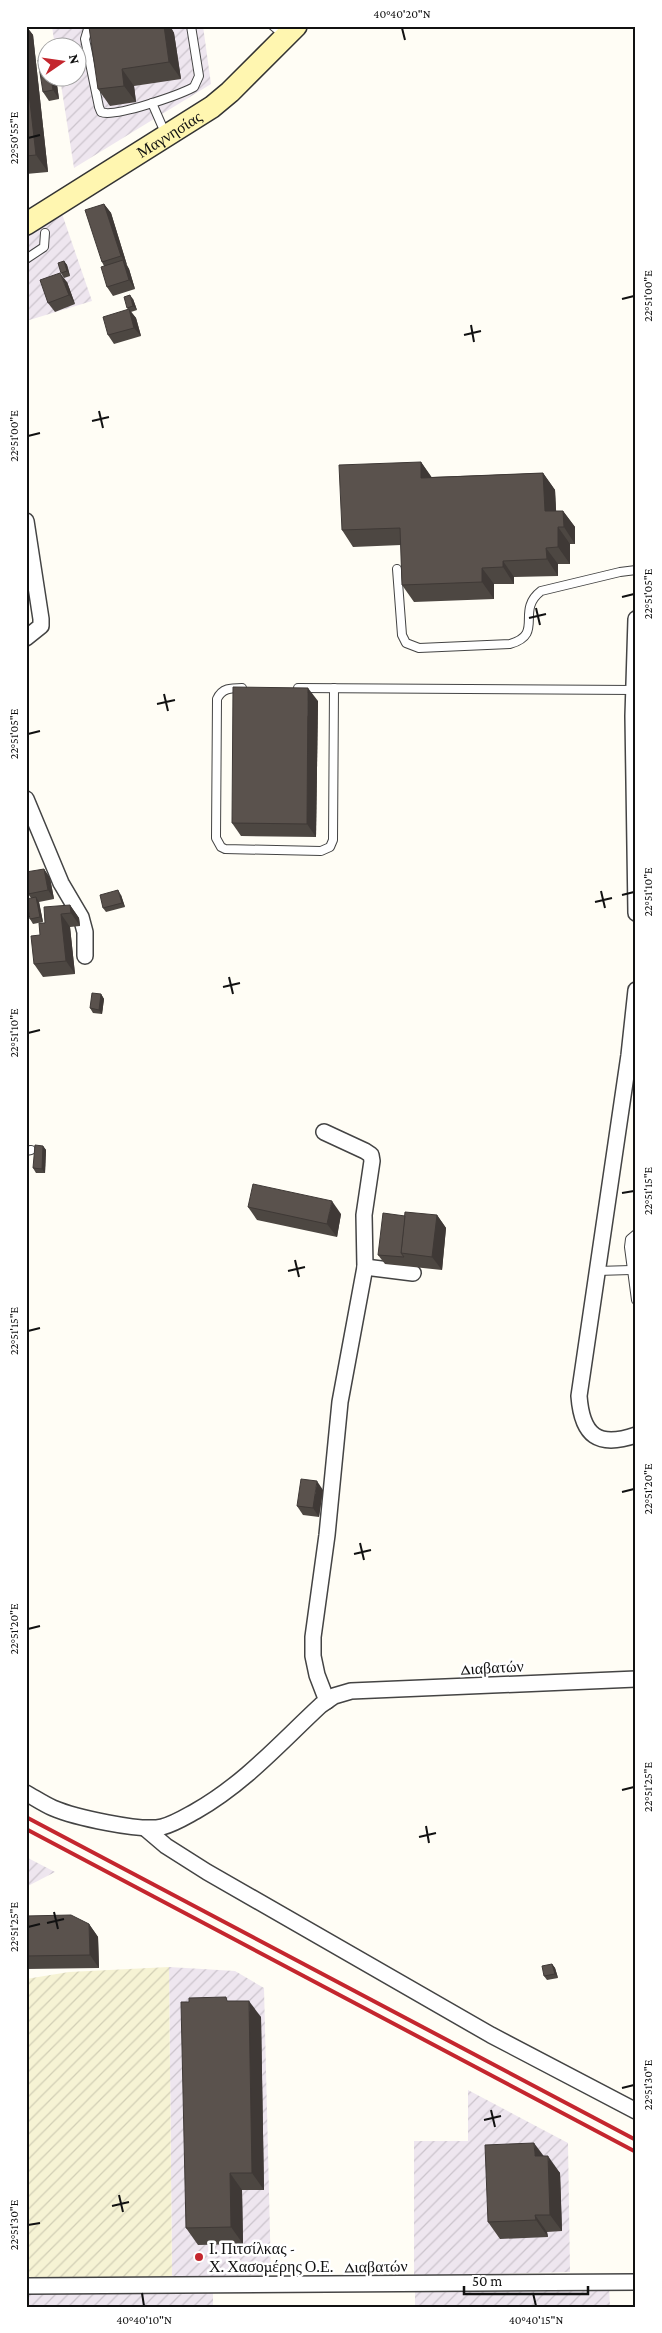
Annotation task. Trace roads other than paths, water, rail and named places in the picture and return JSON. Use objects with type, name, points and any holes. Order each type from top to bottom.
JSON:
[{"type":"street","name":"Μαγνησίας","points":[[36,228],[218,102],[285,30]]},
{"type":"street","points":[[26,521],[41,619],[41,626],[26,638]]},
{"type":"street","points":[[636,619],[634,690],[636,913]]},
{"type":"street","points":[[26,799],[65,891],[81,917],[85,932],[85,956]]},
{"type":"street","points":[[635,997],[579,1396],[580,1415],[585,1427],[593,1435],[603,1440],[619,1441],[636,1436]]},
{"type":"street","points":[[26,1794],[54,1808],[105,1822],[146,1829],[160,1828],[174,1823],[212,1802],[249,1775],[327,1701],[317,1676],[313,1656],[313,1637],[327,1535],[340,1402],[365,1267],[364,1216],[372,1173],[371,1155],[324,1132]]},
{"type":"street","points":[[365,1267],[413,1273]]},
{"type":"street","name":"Διαβατών","points":[[327,1701],[334,1696],[351,1691],[636,1679]]},
{"type":"street","points":[[146,1829],[166,1846],[233,1887],[491,2035],[636,2111]]},
{"type":"street","name":"Διαβατών","points":[[26,2286],[636,2282]]},
{"type":"lane","points":[[95,26],[88,29],[85,40],[101,112],[110,114],[152,103],[188,90],[197,83],[199,76],[191,26]]},
{"type":"lane","points":[[152,103],[166,137]]},
{"type":"lane","points":[[26,258],[44,247],[36,228]]},
{"type":"lane","points":[[397,569],[402,636],[406,643],[419,648],[510,644],[522,640],[528,635],[530,605],[534,596],[541,591],[620,572],[636,570]]},
{"type":"lane","points":[[251,688],[224,690],[219,693],[217,699],[216,838],[221,848],[226,849],[321,851],[330,847],[333,840],[334,688]]},
{"type":"lane","points":[[288,688],[634,690]]},
{"type":"lane","points":[[636,1234],[629,1242],[636,1300]]},
{"type":"lane","points":[[597,1272],[631,1270]]},
{"type":"railway","points":[[26,1817],[636,2140]]},
{"type":"railway","points":[[26,1829],[636,2152]]},
{"type":"place","name":"Ι. Πιτσίλκας - Χ. Χασομέρης Ο.Ε.","points":[[199,2257]]}]
